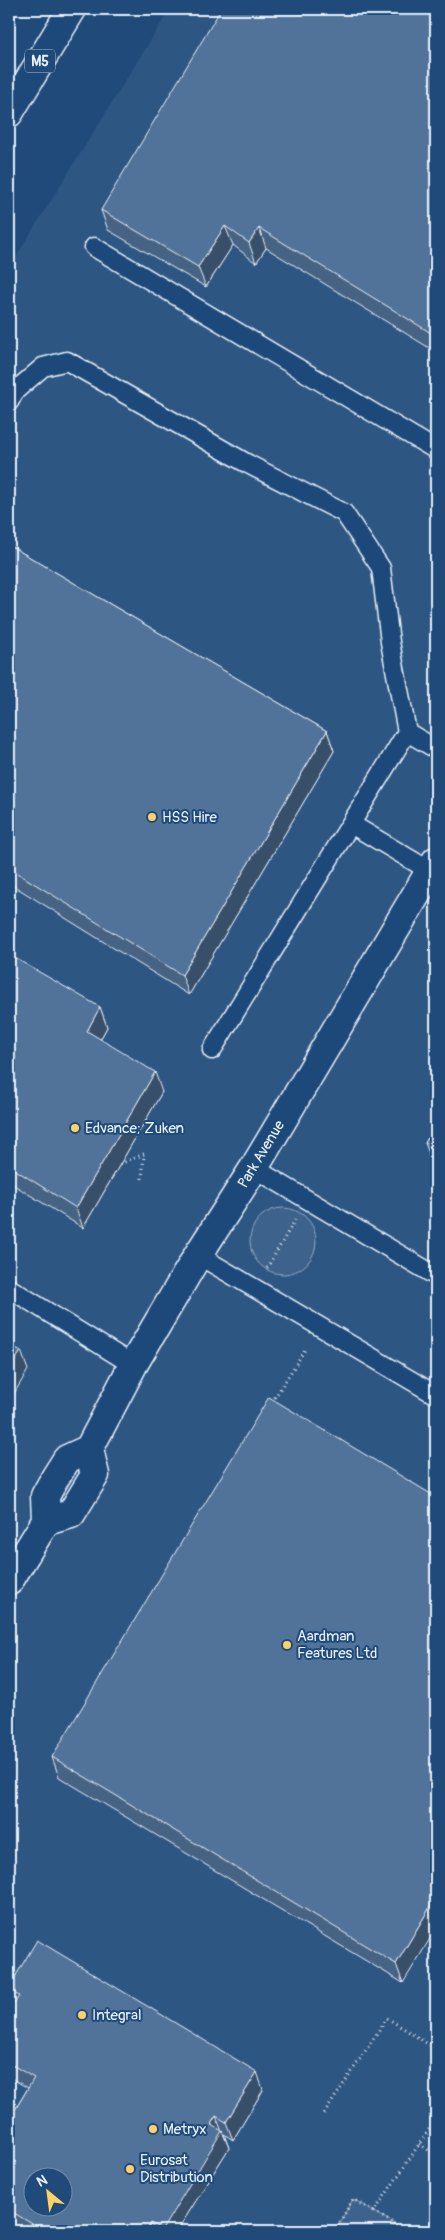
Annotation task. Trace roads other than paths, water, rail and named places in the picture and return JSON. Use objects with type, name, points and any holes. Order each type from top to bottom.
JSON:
[{"type":"main road","name":"M5","points":[[9,113],[72,9]]},
{"type":"main road","name":"Park Avenue","points":[[9,1580],[46,1521],[71,1514],[95,1475],[89,1448],[133,1365],[198,1255],[254,1168],[433,866]]},
{"type":"lane","points":[[94,247],[436,450]]},
{"type":"lane","points":[[9,402],[15,392],[43,367],[67,361],[248,464],[344,514],[382,568],[390,642],[407,732],[212,1050]]},
{"type":"lane","points":[[407,732],[436,749]]},
{"type":"lane","points":[[351,824],[433,866]]},
{"type":"lane","points":[[254,1168],[436,1276]]},
{"type":"lane","points":[[198,1255],[436,1395]]},
{"type":"lane","points":[[9,1288],[133,1365]]},
{"type":"place","name":"HSS Hire","points":[[152,817]]},
{"type":"place","name":"Edvance; Zuken","points":[[75,1128]]},
{"type":"place","name":"Aardman Features Ltd","points":[[287,1645]]},
{"type":"place","name":"Integral","points":[[82,2015]]},
{"type":"place","name":"Metryx","points":[[153,2129]]},
{"type":"place","name":"Eurosat Distribution","points":[[130,2169]]}]
